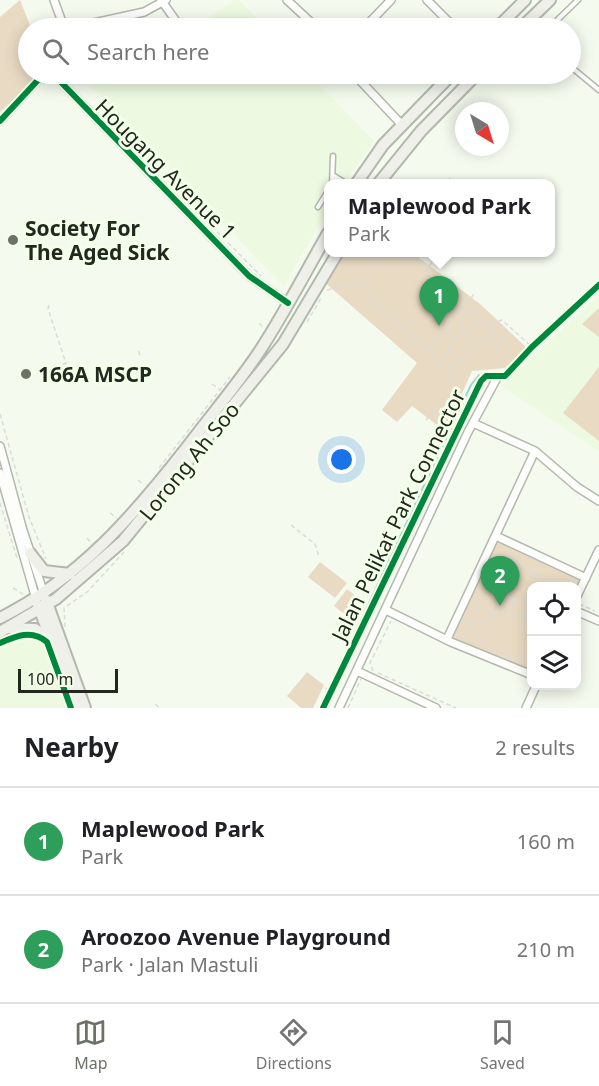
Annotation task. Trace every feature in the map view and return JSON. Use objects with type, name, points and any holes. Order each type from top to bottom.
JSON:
[{"type":"main road","points":[[507,18],[525,0]]},
{"type":"main road","points":[[531,18],[550,0]]},
{"type":"main road","points":[[359,179],[402,125],[442,84]]},
{"type":"main road","points":[[381,179],[421,131],[467,84]]},
{"type":"main road","name":"Lorong Ah Soo","points":[[5,630],[36,600],[70,574],[115,534],[138,509],[247,368],[324,240]]},
{"type":"main road","name":"Lorong Ah Soo","points":[[0,618],[80,581],[123,541],[291,332],[335,257]]},
{"type":"main road","points":[[247,368],[245,375],[248,380],[258,375]]},
{"type":"main road","points":[[30,553],[44,572],[70,574]]},
{"type":"main road","points":[[36,600],[76,708]]},
{"type":"main road","points":[[36,600],[85,708]]},
{"type":"main road","points":[[5,630],[35,629],[52,642]]},
{"type":"street","points":[[54,0],[61,18]]},
{"type":"street","points":[[287,0],[306,18]]},
{"type":"street","points":[[374,18],[391,0]]},
{"type":"street","points":[[427,0],[445,18]]},
{"type":"street","points":[[117,18],[144,12],[163,1],[174,18]]},
{"type":"street","name":"Hougang Avenue 1","points":[[0,121],[34,84]]},
{"type":"street","name":"Hougang Avenue 1","points":[[63,84],[249,276],[288,303]]},
{"type":"street","points":[[363,84],[402,125]]},
{"type":"street","points":[[339,708],[473,423],[498,375]]},
{"type":"street","points":[[473,423],[535,451],[577,487],[599,501]]},
{"type":"street","points":[[0,446],[30,553],[36,600]]},
{"type":"street","points":[[448,636],[535,451]]},
{"type":"street","points":[[0,473],[36,600]]},
{"type":"street","points":[[496,536],[582,579]]},
{"type":"street","points":[[581,584],[599,550]]},
{"type":"street","points":[[581,607],[599,621]]},
{"type":"street","points":[[386,610],[527,673]]},
{"type":"street","points":[[357,671],[436,708]]},
{"type":"street","points":[[526,708],[534,690]]},
{"type":"lane","points":[[559,18],[578,0]]},
{"type":"lane","points":[[581,75],[599,90]]},
{"type":"lane","points":[[333,156],[333,179]]},
{"type":"lane","points":[[334,176],[340,179]]},
{"type":"lane","points":[[318,207],[324,197]]},
{"type":"path","points":[[170,184],[261,276]]},
{"type":"path","points":[[379,257],[367,281],[368,296],[374,304],[427,349],[440,364],[449,369]]},
{"type":"path","points":[[410,257],[419,264],[448,300],[490,324]]},
{"type":"path","points":[[419,264],[424,257]]},
{"type":"path","points":[[425,272],[433,261]]},
{"type":"path","points":[[317,288],[330,289],[367,281]]},
{"type":"path","points":[[427,349],[475,293]]},
{"type":"path","points":[[49,305],[48,309],[66,363],[56,367]]},
{"type":"path","points":[[440,364],[455,339],[484,319]]},
{"type":"path","points":[[490,324],[502,320],[532,347]]},
{"type":"path","points":[[449,369],[459,364],[470,348],[490,336],[496,334],[503,336],[503,346],[494,348],[490,342],[490,336],[490,324]]},
{"type":"path","points":[[445,329],[455,339]]},
{"type":"path","points":[[524,355],[540,339]]},
{"type":"path","points":[[139,351],[140,357]]},
{"type":"path","points":[[449,369],[452,387],[459,405]]},
{"type":"path","points":[[158,469],[233,373]]},
{"type":"path","points":[[212,384],[219,389]]},
{"type":"path","points":[[450,410],[452,387]]},
{"type":"path","points":[[426,420],[433,410],[446,412],[459,405],[468,406]]},
{"type":"path","points":[[0,414],[29,517],[50,565]]},
{"type":"path","points":[[0,431],[4,430]]},
{"type":"path","points":[[433,461],[441,465]]},
{"type":"path","points":[[138,480],[145,485],[140,493]]},
{"type":"path","points":[[0,503],[18,562]]},
{"type":"path","points":[[110,513],[118,519],[124,513]]},
{"type":"path","points":[[291,525],[315,544],[319,557]]},
{"type":"path","points":[[87,538],[93,544],[89,548]]},
{"type":"path","points":[[527,656],[518,659],[496,649],[474,636],[471,624],[492,576],[503,558],[509,555],[534,575],[557,582]]},
{"type":"path","points":[[489,617],[506,586],[516,560]]},
{"type":"path","points":[[533,582],[540,562]]},
{"type":"path","points":[[492,576],[506,586],[506,594],[513,602]]},
{"type":"path","points":[[568,582],[582,579]]},
{"type":"path","points":[[13,588],[36,600],[64,609]]},
{"type":"path","points":[[513,602],[523,600],[527,594]]},
{"type":"path","points":[[482,600],[497,630]]},
{"type":"path","points":[[523,600],[529,609],[523,617]]},
{"type":"path","points":[[462,623],[471,624],[508,612],[513,602]]},
{"type":"path","points":[[581,606],[599,613]]},
{"type":"path","points":[[508,612],[513,617],[523,617],[527,620]]},
{"type":"path","points":[[391,620],[370,663],[371,668],[456,708]]},
{"type":"path","points":[[448,636],[478,645]]},
{"type":"path","points":[[524,648],[527,654]]},
{"type":"path","points":[[489,650],[516,663]]},
{"type":"path","points":[[348,708],[362,678]]},
{"type":"path","points":[[155,704],[160,708]]},
{"type":"shaded area","points":[[20,0],[27,18],[18,18],[18,84],[29,84],[0,112],[0,17]]},
{"type":"shaded area","points":[[235,0],[239,0],[256,18],[208,18]]},
{"type":"shaded area","points":[[90,84],[319,84],[374,141],[347,179],[324,179],[324,216],[284,287]]},
{"type":"shaded area","points":[[337,257],[418,257],[480,304],[527,348],[505,368],[472,371],[445,431],[412,406],[397,422],[382,410],[417,363],[323,281]]},
{"type":"shaded area","points":[[599,295],[599,451],[501,386]]},
{"type":"shaded area","points":[[599,308],[599,337],[582,324]]},
{"type":"shaded area","points":[[599,367],[599,441],[563,413]]},
{"type":"shaded area","points":[[497,541],[582,580],[581,582],[527,582],[527,671],[453,637]]},
{"type":"shaded area","points":[[320,562],[347,583],[335,598],[308,577]]},
{"type":"shaded area","points":[[347,589],[360,599],[347,616],[334,606]]},
{"type":"shaded area","points":[[43,635],[68,708],[0,708],[0,649]]},
{"type":"shaded area","points":[[307,672],[324,685],[313,708],[301,708],[287,696]]},
{"type":"waterway","points":[[320,708],[471,385],[479,375]]},
{"type":"cycle path","points":[[0,121],[34,84]]},
{"type":"cycle path","points":[[63,84],[249,276],[288,303]]},
{"type":"cycle path","name":"Jalan Pelikat Park Connector","points":[[323,708],[481,381],[486,376],[505,376],[532,347],[599,285]]},
{"type":"cycle path","points":[[0,643],[24,635],[36,636],[47,642],[71,708]]},
{"type":"place","name":"Society For The Aged Sick","points":[[13,240]]},
{"type":"place","name":"Maplewood Park","points":[[439,326]]},
{"type":"place","name":"166A MSCP","points":[[26,374]]},
{"type":"place","name":"Aroozoo Avenue Playground","points":[[500,606]]}]
